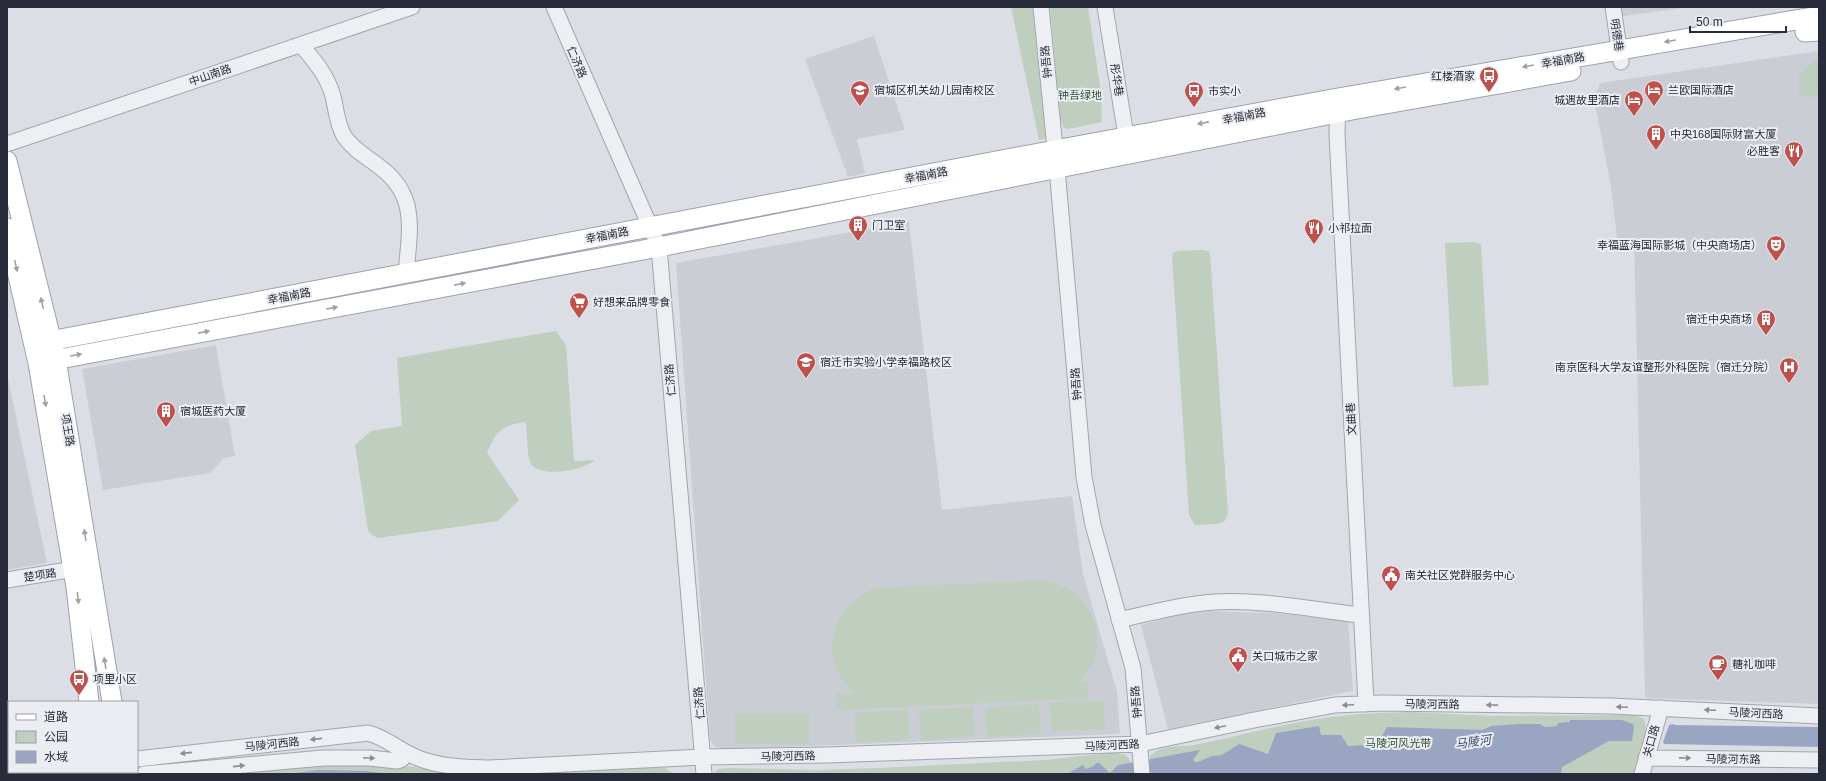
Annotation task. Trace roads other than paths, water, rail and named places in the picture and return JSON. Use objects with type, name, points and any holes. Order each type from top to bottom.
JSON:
[{"type":"main road","name":"幸福南路","points":[[43,342],[650,227],[1056,159],[1338,106],[1814,23]]},
{"type":"main road","name":"幸福南路","points":[[47,361],[658,247],[1056,159]]},
{"type":"main road","name":"项王路","points":[[7,161],[112,701]]},
{"type":"main road","name":"项王路","points":[[7,228],[43,342]]},
{"type":"main road","name":"项王路","points":[[47,361],[74,569],[89,701]]},
{"type":"street","name":"中山南路","points":[[7,144],[412,7]]},
{"type":"street","name":"仁济路","points":[[554,7],[658,247],[704,774]]},
{"type":"street","name":"钟吾路","points":[[1041,7],[1084,477],[1093,526],[1132,668],[1141,750],[1142,774]]},
{"type":"street","name":"彤华巷","points":[[1105,7],[1128,146]]},
{"type":"street","name":"明德巷","points":[[1613,7],[1620,56]]},
{"type":"street","points":[[300,45],[321,70],[328,83],[338,122],[344,136],[352,146],[386,172],[403,193],[407,202],[409,219],[406,274]]},
{"type":"street","name":"文曲巷","points":[[1338,106],[1336,134],[1366,704]]},
{"type":"street","name":"楚项路","points":[[7,580],[74,569]]},
{"type":"street","points":[[1119,620],[1182,606],[1214,602],[1258,603],[1361,615]]},
{"type":"street","name":"马陵河西路","points":[[138,759],[368,733],[379,736],[403,751],[420,759],[458,766],[489,768],[702,757],[1141,750],[1254,720],[1335,705],[1366,704],[1660,708],[1819,716]]},
{"type":"street","name":"关口路","points":[[1642,774],[1660,708]]},
{"type":"street","name":"马陵河西路","points":[[144,774],[323,758],[370,758],[397,761],[402,759],[403,751]]},
{"type":"street","name":"马陵河东路","points":[[1646,758],[1819,760]]},
{"type":"water","name":"马陵河风光带","points":[[1570,720],[1622,720],[1633,724],[1634,728],[1632,741],[1609,741],[1562,767],[1561,774],[1067,774],[1083,765],[1086,769],[1094,766],[1096,763],[1099,763],[1110,773],[1118,765],[1200,750],[1193,760],[1198,762],[1212,756],[1222,755],[1239,744],[1268,754],[1276,733],[1319,726],[1321,735],[1341,735],[1348,746],[1365,745],[1368,739],[1381,738],[1387,727],[1482,730],[1491,726],[1521,724],[1540,724],[1545,727],[1557,726],[1558,723],[1570,722]]},
{"type":"water","points":[[1669,725],[1819,727],[1819,747],[1664,744],[1663,742]]},
{"type":"water","points":[[318,770],[366,771],[391,774],[289,774]]},
{"type":"place","name":"红楼酒家","points":[[1489,93]]},
{"type":"place","name":"宿城区机关幼儿园南校区","points":[[860,107]]},
{"type":"place","name":"兰欧国际酒店","points":[[1654,107]]},
{"type":"place","name":"市实小","points":[[1194,108]]},
{"type":"place","name":"城遇故里酒店","points":[[1634,117]]},
{"type":"place","name":"中央168国际财富大厦","points":[[1656,151]]},
{"type":"place","name":"必胜客","points":[[1794,168]]},
{"type":"place","name":"门卫室","points":[[858,242]]},
{"type":"place","name":"小祁拉面","points":[[1314,245]]},
{"type":"place","name":"幸福蓝海国际影城（中央商场店）","points":[[1776,262]]},
{"type":"place","name":"好想来品牌零食","points":[[579,319]]},
{"type":"place","name":"宿迁中央商场","points":[[1766,336]]},
{"type":"place","name":"宿迁市实验小学幸福路校区","points":[[806,379]]},
{"type":"place","name":"南京医科大学友谊整形外科医院（宿迁分院）","points":[[1789,384]]},
{"type":"place","name":"宿城医药大厦","points":[[166,428]]},
{"type":"place","name":"南关社区党群服务中心","points":[[1391,592]]},
{"type":"place","name":"关口城市之家","points":[[1238,673]]},
{"type":"place","name":"糖礼咖啡","points":[[1718,681]]},
{"type":"place","name":"项里小区","points":[[79,696]]},
{"type":"park label","name":"钟吾绿地","points":[[1080,95]]},
{"type":"water label","name":"马陵河","points":[[1473,742]]}]
